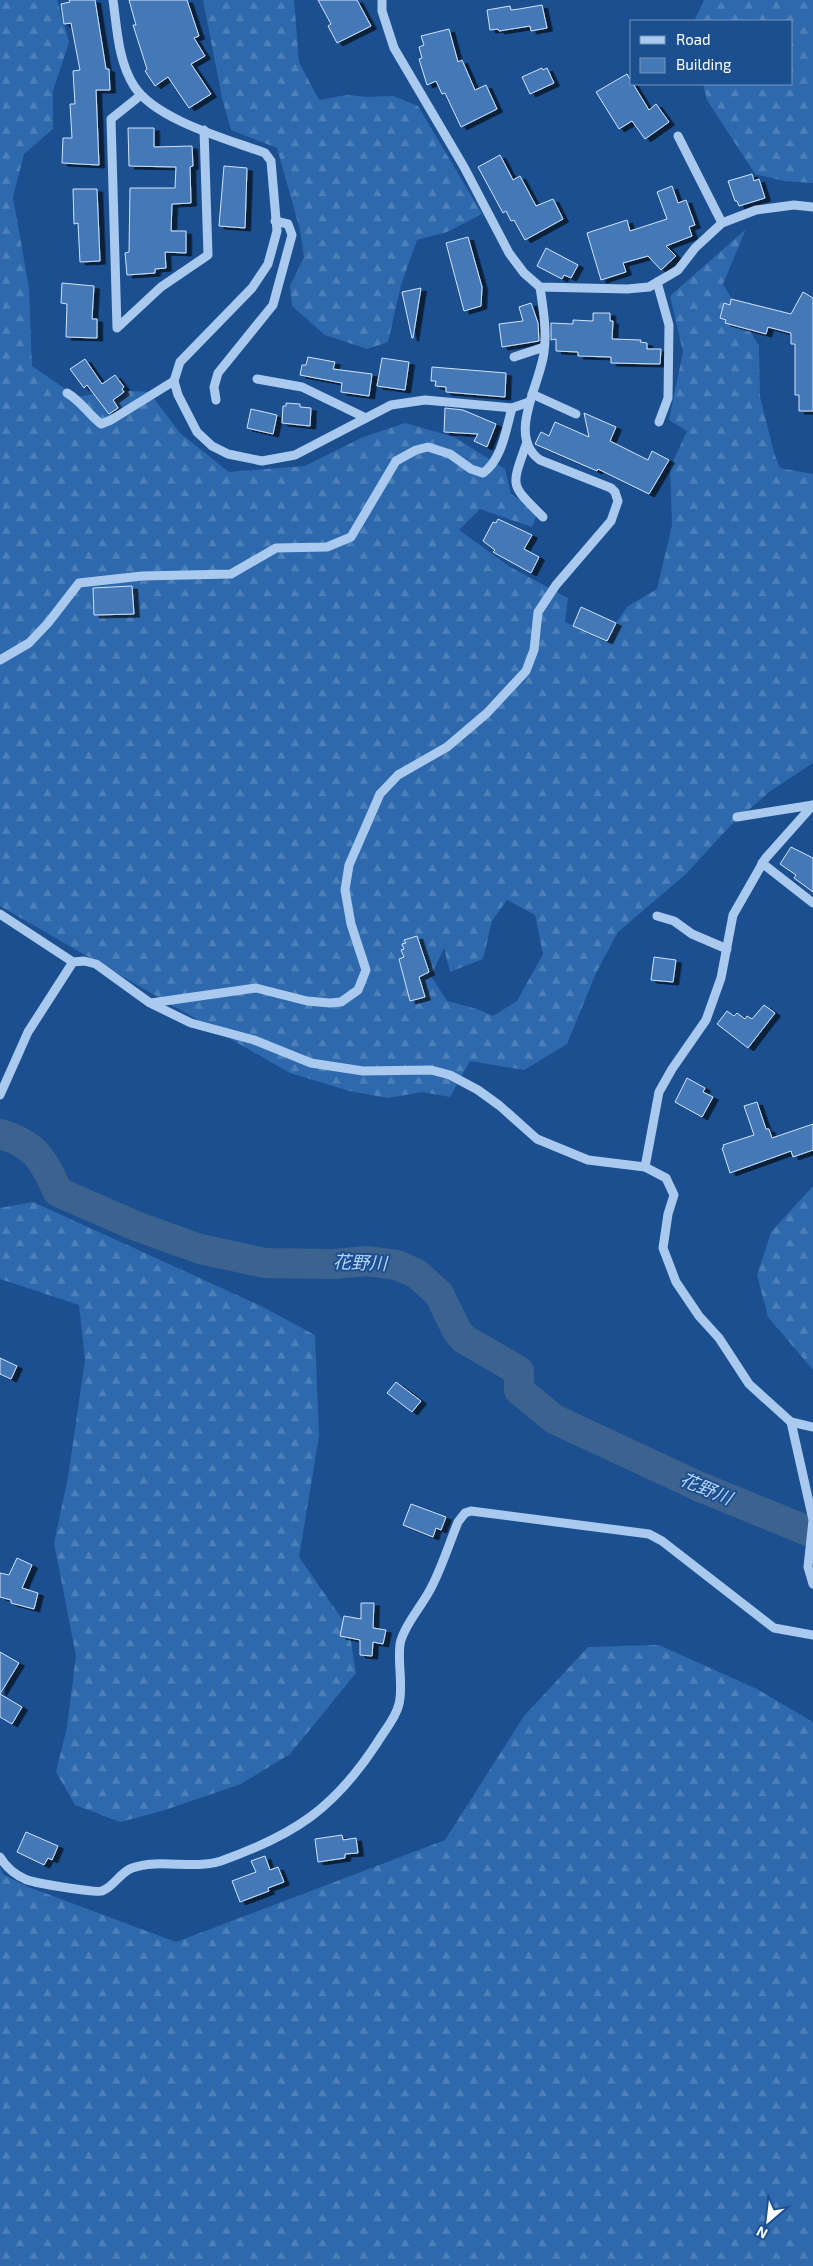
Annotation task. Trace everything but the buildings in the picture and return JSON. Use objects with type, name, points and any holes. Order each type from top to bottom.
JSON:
[{"type":"street","points":[[113,0],[121,55],[133,84],[148,103],[177,120],[265,154],[271,161],[277,231],[268,264],[252,288],[180,362],[174,380],[178,395],[196,432],[217,449],[242,458],[262,461],[295,455],[391,405],[425,400],[512,408],[530,398],[576,414]]},
{"type":"street","points":[[382,0],[382,11],[394,48],[464,167],[510,253],[524,273],[540,287],[627,289],[649,287],[678,270],[695,248],[722,222],[756,210],[794,205],[813,207]]},
{"type":"street","points":[[141,95],[111,119],[117,328],[161,287],[208,255],[204,130]]},
{"type":"street","points":[[678,136],[722,222]]},
{"type":"street","points":[[216,400],[214,386],[218,373],[273,305],[292,235],[288,224],[275,221]]},
{"type":"street","points":[[657,282],[669,325],[668,398],[659,422]]},
{"type":"street","points":[[150,1003],[256,988],[307,1001],[330,1003],[341,1002],[358,990],[366,970],[351,924],[345,890],[349,865],[380,794],[398,776],[448,747],[487,713],[526,672],[534,650],[538,612],[556,585],[611,521],[618,501],[611,488],[540,460],[532,454],[527,442],[525,432],[530,398],[539,378],[544,347],[540,287]]},
{"type":"street","points":[[514,357],[544,347]]},
{"type":"street","points":[[257,379],[302,387],[366,418]]},
{"type":"street","points":[[67,393],[80,400],[91,416],[101,424],[111,420],[174,380]]},
{"type":"street","points":[[0,660],[29,643],[48,623],[79,583],[142,576],[231,574],[276,548],[327,547],[351,537],[396,461],[416,450],[428,447],[442,452],[471,469],[483,473],[492,467],[501,446],[512,408]]},
{"type":"street","points":[[527,442],[515,478],[518,491],[543,517]]},
{"type":"street","points":[[645,1167],[659,1092],[672,1069],[706,1020],[721,978],[733,915],[762,863],[813,805]]},
{"type":"street","points":[[737,817],[813,805]]},
{"type":"street","points":[[762,863],[813,903]]},
{"type":"street","points":[[0,914],[73,962],[84,961],[96,964],[150,1003],[191,1023],[254,1040],[278,1051],[326,1067],[363,1071],[431,1070],[450,1075],[478,1090],[500,1106],[537,1139],[588,1160],[645,1167],[666,1178],[674,1195],[668,1214],[663,1248],[676,1282],[699,1316],[719,1338],[750,1384],[791,1422],[813,1427]]},
{"type":"street","points":[[657,916],[674,921],[692,934],[727,949]]},
{"type":"street","points":[[0,1095],[32,1024],[73,962]]},
{"type":"street","points":[[791,1422],[813,1520],[808,1566],[813,1584]]},
{"type":"street","points":[[0,1857],[7,1868],[26,1880],[101,1892],[115,1884],[122,1873],[130,1869],[145,1864],[196,1865],[219,1861],[274,1840],[302,1824],[339,1794],[365,1761],[399,1706],[402,1687],[400,1642],[410,1621],[431,1589],[458,1522],[465,1513],[471,1511],[649,1534],[662,1541],[774,1628],[813,1635]]},
{"type":"green space","points":[[0,0],[57,0],[69,42],[53,91],[53,129],[24,154],[13,197],[29,288],[32,366],[77,397],[115,390],[149,392],[180,433],[229,472],[305,466],[361,438],[405,423],[454,437],[505,469],[511,494],[538,512],[532,527],[480,509],[459,530],[510,567],[568,598],[565,622],[604,639],[628,606],[657,589],[672,525],[670,468],[687,431],[669,420],[683,352],[670,296],[746,229],[723,284],[759,346],[760,397],[774,453],[780,468],[813,474],[813,763],[769,792],[729,827],[686,874],[618,932],[596,973],[567,1044],[524,1070],[470,1061],[450,1097],[422,1092],[388,1098],[349,1091],[290,1073],[0,906]],"holes":[[[507,900],[535,915],[543,954],[517,1001],[493,1016],[477,1009],[447,1001],[431,976],[444,948],[450,972],[483,959],[492,921]]]},
{"type":"green space","points":[[203,0],[294,0],[299,62],[319,100],[346,95],[368,97],[393,96],[418,106],[482,214],[447,232],[417,240],[401,285],[388,342],[367,349],[325,335],[292,306],[290,286],[304,257],[300,230],[277,148],[231,130],[222,98]]},
{"type":"green space","points":[[704,0],[813,0],[813,183],[784,181],[755,174],[707,100],[703,85],[793,85],[793,20],[694,20]]},
{"type":"green space","points":[[813,1186],[813,1370],[768,1317],[757,1275],[771,1232]]},
{"type":"green space","points":[[33,1202],[261,1306],[315,1335],[319,1436],[299,1557],[349,1629],[356,1673],[290,1754],[241,1784],[162,1811],[120,1822],[75,1805],[56,1772],[67,1727],[76,1656],[54,1543],[68,1477],[85,1360],[79,1305],[0,1279],[0,1208]]},
{"type":"green space","points":[[659,1645],[757,1689],[813,1722],[813,2266],[0,2266],[0,1868],[4,1875],[26,1886],[176,1942],[445,1840],[524,1716],[588,1647]]},
{"type":"waterway","name":"花野川","points":[[0,1134],[23,1143],[31,1149],[43,1162],[58,1192],[136,1226],[200,1249],[265,1263],[335,1264],[366,1261],[397,1265],[417,1274],[439,1294],[457,1331],[464,1339],[519,1371],[519,1390],[554,1419],[700,1487],[813,1533]]}]
